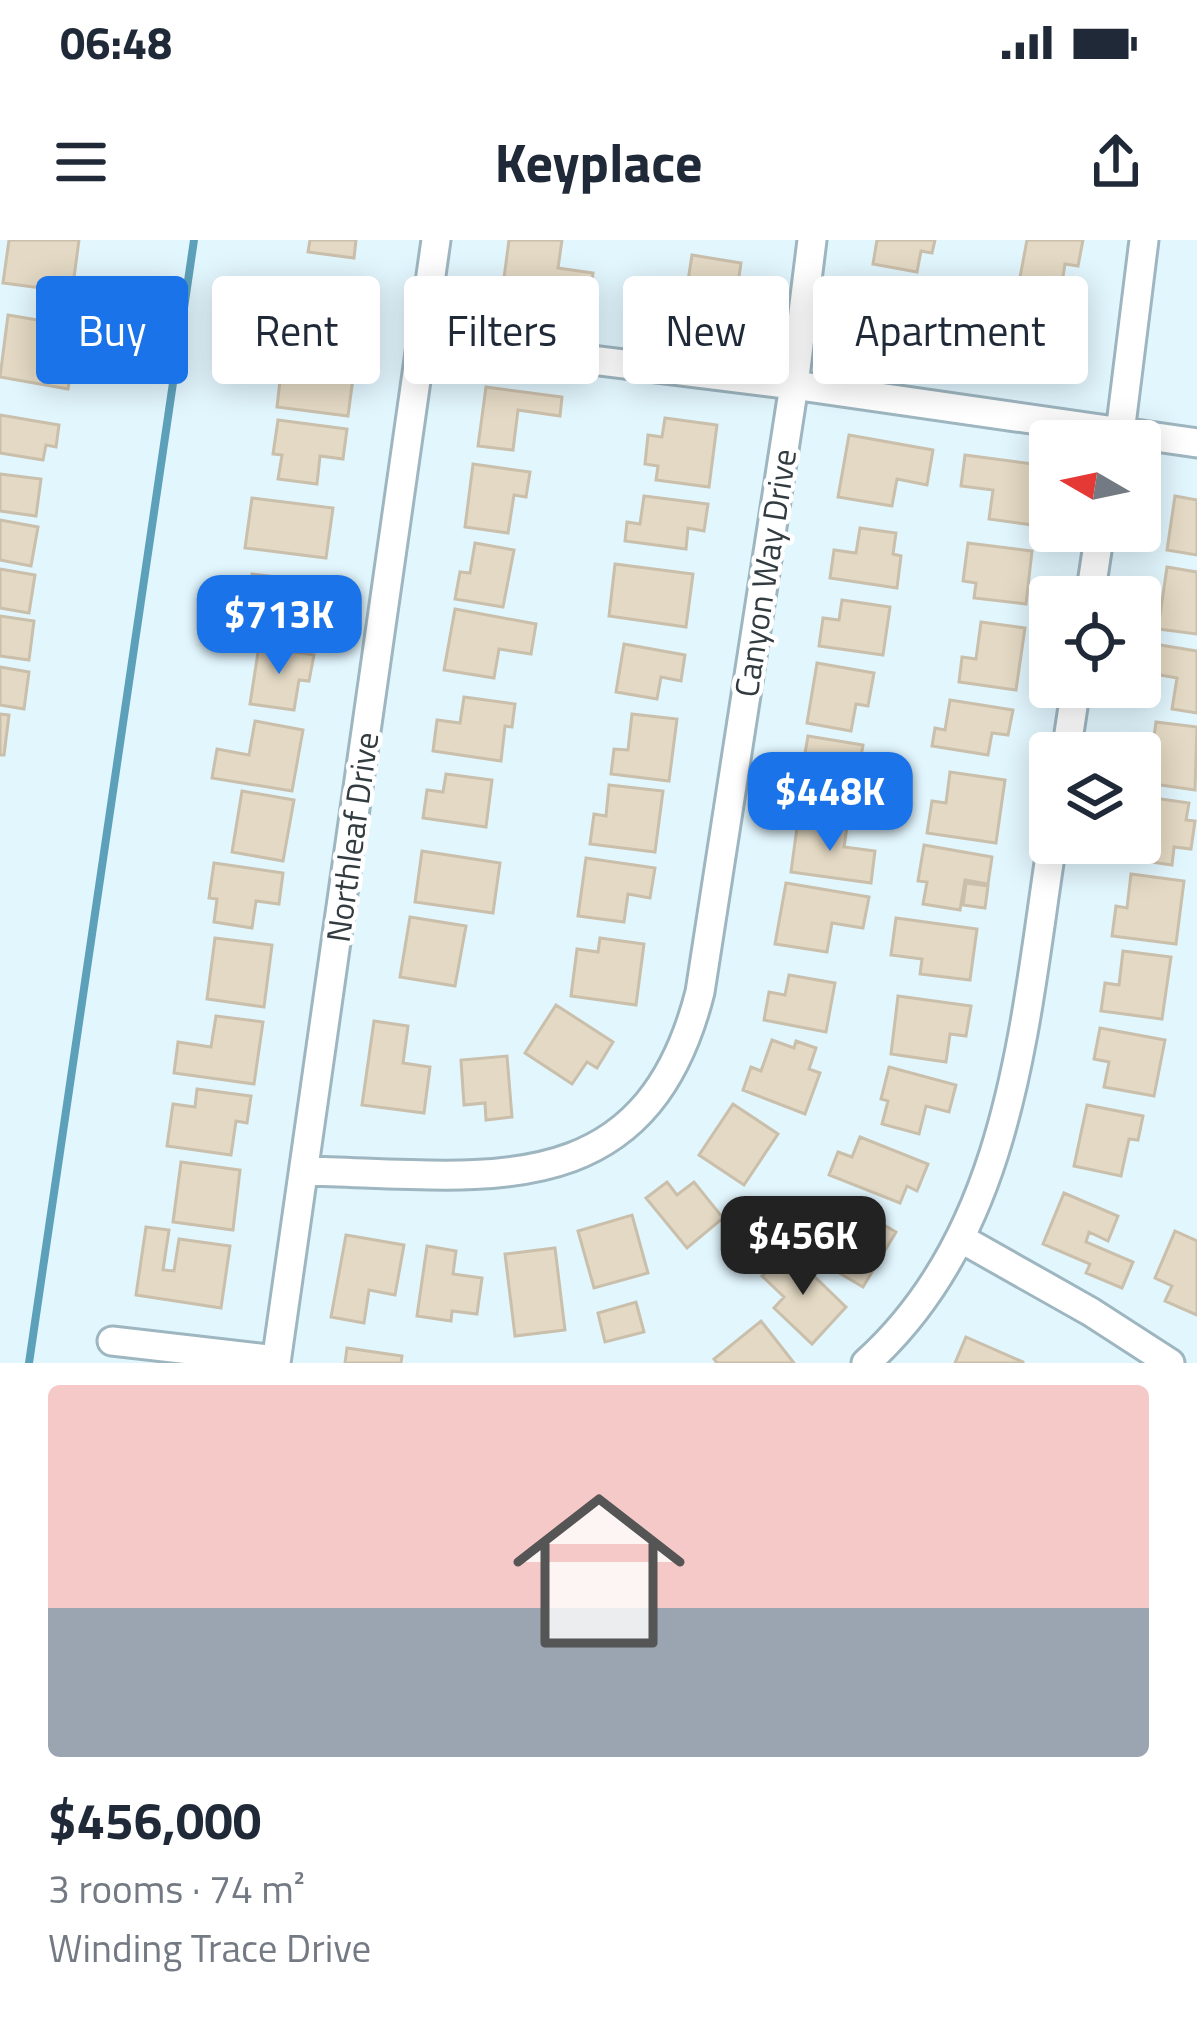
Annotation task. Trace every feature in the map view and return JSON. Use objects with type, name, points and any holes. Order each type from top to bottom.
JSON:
[{"type":"street","name":"Northleaf Drive","points":[[431,276],[436,240]]},
{"type":"street","name":"Canyon Way Drive","points":[[306,1171],[517,1174],[547,1166],[602,1143],[649,1106],[681,1052],[700,992],[794,386],[812,240]]},
{"type":"street","points":[[1122,420],[1144,240]]},
{"type":"street","points":[[599,362],[1029,422]]},
{"type":"street","name":"Northleaf Drive","points":[[276,1361],[416,384]]},
{"type":"street","points":[[1161,440],[1197,443]]},
{"type":"street","points":[[866,1363],[909,1320],[960,1238],[994,1160],[1010,1100],[1049,864]]},
{"type":"street","points":[[960,1238],[1170,1363]]},
{"type":"street","points":[[112,1340],[276,1361]]},
{"type":"building","points":[[9,240],[79,240],[74,276],[36,276],[36,287],[3,283]]},
{"type":"building","points":[[310,240],[356,240],[354,258],[308,252]]},
{"type":"building","points":[[509,240],[562,240],[558,268],[593,273],[593,276],[504,276]]},
{"type":"building","points":[[877,240],[935,240],[932,253],[921,251],[917,272],[873,264]]},
{"type":"building","points":[[1027,240],[1083,240],[1078,266],[1065,264],[1063,276],[1020,276]]},
{"type":"building","points":[[692,255],[741,263],[739,276],[689,276]]},
{"type":"building","points":[[8,315],[36,320],[36,383],[0,377]]},
{"type":"building","points":[[280,384],[352,384],[348,416],[277,407]]},
{"type":"building","points":[[486,387],[562,397],[560,416],[518,410],[513,450],[478,446]]},
{"type":"building","points":[[0,415],[59,425],[56,447],[46,445],[43,460],[0,453]]},
{"type":"building","points":[[665,418],[717,425],[709,487],[656,480],[658,466],[645,464],[648,435],[662,437]]},
{"type":"building","points":[[278,420],[347,429],[343,459],[320,456],[317,484],[278,479],[282,455],[273,454]]},
{"type":"building","points":[[849,435],[933,450],[927,485],[897,479],[892,506],[838,497]]},
{"type":"building","points":[[965,455],[1029,463],[1029,524],[989,519],[993,490],[961,486]]},
{"type":"building","points":[[473,464],[530,472],[526,497],[514,495],[508,533],[465,527]]},
{"type":"building","points":[[0,474],[41,479],[36,516],[0,511]]},
{"type":"building","points":[[644,496],[708,504],[704,531],[688,528],[686,549],[625,541],[627,522],[640,524]]},
{"type":"building","points":[[1175,496],[1197,500],[1197,555],[1167,550]]},
{"type":"building","points":[[252,498],[333,508],[326,558],[245,548]]},
{"type":"building","points":[[0,520],[38,527],[31,566],[0,560]]},
{"type":"building","points":[[860,528],[896,533],[893,554],[901,556],[897,588],[830,578],[834,550],[856,553]]},
{"type":"building","points":[[475,543],[514,550],[503,607],[455,599],[460,572],[470,573]]},
{"type":"building","points":[[968,543],[1032,552],[1026,604],[974,598],[976,583],[963,581]]},
{"type":"building","points":[[615,564],[693,574],[686,627],[609,616]]},
{"type":"building","points":[[1167,567],[1197,572],[1197,634],[1161,629]]},
{"type":"building","points":[[0,569],[35,575],[29,613],[0,608]]},
{"type":"building","points":[[252,574],[324,583],[320,611],[304,609],[302,629],[254,623],[257,601],[249,599]]},
{"type":"building","points":[[842,600],[890,607],[883,655],[819,646],[823,618],[839,620]]},
{"type":"building","points":[[455,609],[536,624],[531,654],[499,649],[494,678],[444,670]]},
{"type":"building","points":[[0,616],[34,621],[29,660],[0,656]]},
{"type":"building","points":[[981,622],[1025,628],[1016,690],[959,682],[962,657],[976,659]]},
{"type":"building","points":[[624,644],[685,655],[681,681],[661,677],[657,699],[616,692]]},
{"type":"building","points":[[1161,645],[1197,651],[1197,713],[1172,709],[1177,678],[1161,675]]},
{"type":"building","points":[[259,646],[314,655],[309,681],[299,680],[294,710],[250,704]]},
{"type":"building","points":[[817,663],[874,673],[868,706],[856,704],[851,731],[807,723]]},
{"type":"building","points":[[0,667],[29,672],[24,709],[0,705]]},
{"type":"building","points":[[464,697],[515,704],[512,727],[505,726],[501,761],[433,751],[437,720],[460,723]]},
{"type":"building","points":[[950,700],[1013,710],[1008,735],[992,733],[988,755],[932,746],[935,728],[945,730]]},
{"type":"building","points":[[0,714],[9,715],[4,755],[0,755]]},
{"type":"building","points":[[632,714],[677,719],[669,781],[611,774],[614,749],[628,750]]},
{"type":"building","points":[[255,721],[303,730],[292,791],[212,778],[217,749],[249,755]]},
{"type":"building","points":[[1156,722],[1197,727],[1195,790],[1161,785],[1161,732],[1155,732]]},
{"type":"building","points":[[808,736],[863,745],[852,808],[797,799]]},
{"type":"building","points":[[950,772],[1005,780],[996,843],[927,833],[932,801],[946,803]]},
{"type":"building","points":[[446,774],[492,780],[486,827],[423,818],[427,790],[443,792]]},
{"type":"building","points":[[609,785],[663,791],[655,852],[590,844],[594,814],[606,816]]},
{"type":"building","points":[[242,791],[294,800],[283,861],[232,852]]},
{"type":"building","points":[[1161,799],[1189,803],[1186,820],[1195,821],[1191,849],[1174,847],[1172,865],[1161,863]]},
{"type":"building","points":[[798,820],[847,827],[844,847],[875,851],[871,883],[791,872]]},
{"type":"building","points":[[924,845],[992,857],[988,884],[965,880],[960,910],[923,904],[927,882],[918,881]]},
{"type":"building","points":[[422,851],[500,863],[493,913],[415,902]]},
{"type":"building","points":[[586,858],[655,868],[650,898],[628,894],[624,922],[578,916]]},
{"type":"building","points":[[214,863],[283,873],[279,904],[256,901],[252,928],[214,922],[217,899],[209,898]]},
{"type":"building","points":[[1131,874],[1184,881],[1176,944],[1112,936],[1116,906],[1127,908]]},
{"type":"building","points":[[786,883],[869,897],[863,928],[832,923],[827,952],[775,944]]},
{"type":"building","points":[[966,883],[988,886],[985,908],[963,905]]},
{"type":"building","points":[[410,917],[466,926],[455,986],[400,977]]},
{"type":"building","points":[[896,918],[977,929],[970,980],[920,974],[922,959],[891,955]]},
{"type":"building","points":[[215,938],[272,945],[264,1007],[207,999]]},
{"type":"building","points":[[600,938],[644,944],[636,1005],[571,996],[577,949],[598,952]]},
{"type":"building","points":[[1123,951],[1171,957],[1162,1019],[1101,1011],[1105,983],[1119,985]]},
{"type":"building","points":[[789,975],[835,983],[826,1032],[764,1020],[769,992],[785,995]]},
{"type":"building","points":[[898,996],[971,1006],[966,1036],[950,1034],[946,1062],[891,1054]]},
{"type":"building","points":[[556,1005],[613,1042],[597,1068],[587,1062],[572,1084],[525,1053]]},
{"type":"building","points":[[216,1016],[263,1022],[254,1084],[174,1073],[178,1042],[211,1047]]},
{"type":"building","points":[[374,1021],[408,1026],[403,1063],[430,1067],[424,1113],[362,1105]]},
{"type":"building","points":[[1100,1028],[1165,1040],[1154,1096],[1104,1087],[1109,1062],[1094,1059]]},
{"type":"building","points":[[772,1040],[794,1048],[796,1041],[816,1048],[809,1069],[820,1073],[805,1114],[743,1090],[751,1067],[761,1071]]},
{"type":"building","points":[[507,1056],[512,1117],[486,1120],[485,1103],[464,1105],[461,1060]]},
{"type":"building","points":[[889,1067],[956,1085],[949,1112],[926,1106],[919,1134],[882,1124],[888,1101],[881,1099]]},
{"type":"building","points":[[197,1089],[251,1096],[247,1123],[236,1121],[231,1155],[167,1146],[173,1104],[195,1107]]},
{"type":"building","points":[[733,1104],[778,1134],[744,1185],[699,1155]]},
{"type":"building","points":[[1087,1105],[1143,1116],[1138,1140],[1129,1139],[1121,1176],[1074,1166]]},
{"type":"building","points":[[860,1137],[928,1164],[917,1191],[907,1186],[900,1203],[829,1175],[838,1152],[852,1157]]},
{"type":"building","points":[[181,1162],[240,1170],[233,1230],[173,1222]]},
{"type":"building","points":[[667,1182],[677,1195],[694,1182],[723,1218],[687,1248],[646,1198]]},
{"type":"building","points":[[1064,1193],[1118,1216],[1108,1241],[1089,1232],[1086,1242],[1133,1262],[1122,1288],[1086,1273],[1090,1264],[1043,1244]]},
{"type":"building","points":[[851,1206],[896,1232],[863,1287],[819,1261]]},
{"type":"building","points":[[632,1215],[648,1273],[594,1288],[578,1231]]},
{"type":"building","points":[[146,1227],[169,1230],[163,1270],[174,1271],[179,1239],[230,1246],[221,1308],[136,1295]]},
{"type":"building","points":[[1175,1231],[1197,1241],[1197,1315],[1165,1301],[1172,1286],[1155,1278]]},
{"type":"building","points":[[346,1235],[404,1245],[395,1295],[369,1290],[364,1323],[331,1317]]},
{"type":"building","points":[[427,1246],[456,1251],[453,1274],[482,1278],[477,1314],[452,1311],[451,1321],[417,1316]]},
{"type":"building","points":[[555,1248],[565,1330],[515,1336],[505,1254]]},
{"type":"building","points":[[787,1250],[846,1307],[812,1344],[774,1308],[784,1297],[762,1276]]},
{"type":"building","points":[[636,1302],[644,1332],[605,1342],[598,1313]]},
{"type":"building","points":[[761,1321],[794,1363],[717,1363],[714,1359]]},
{"type":"building","points":[[966,1337],[1023,1362],[1023,1363],[955,1363]]},
{"type":"building","points":[[347,1348],[402,1356],[401,1363],[345,1363]]},
{"type":"waterway","points":[[29,1363],[194,240]]}]
